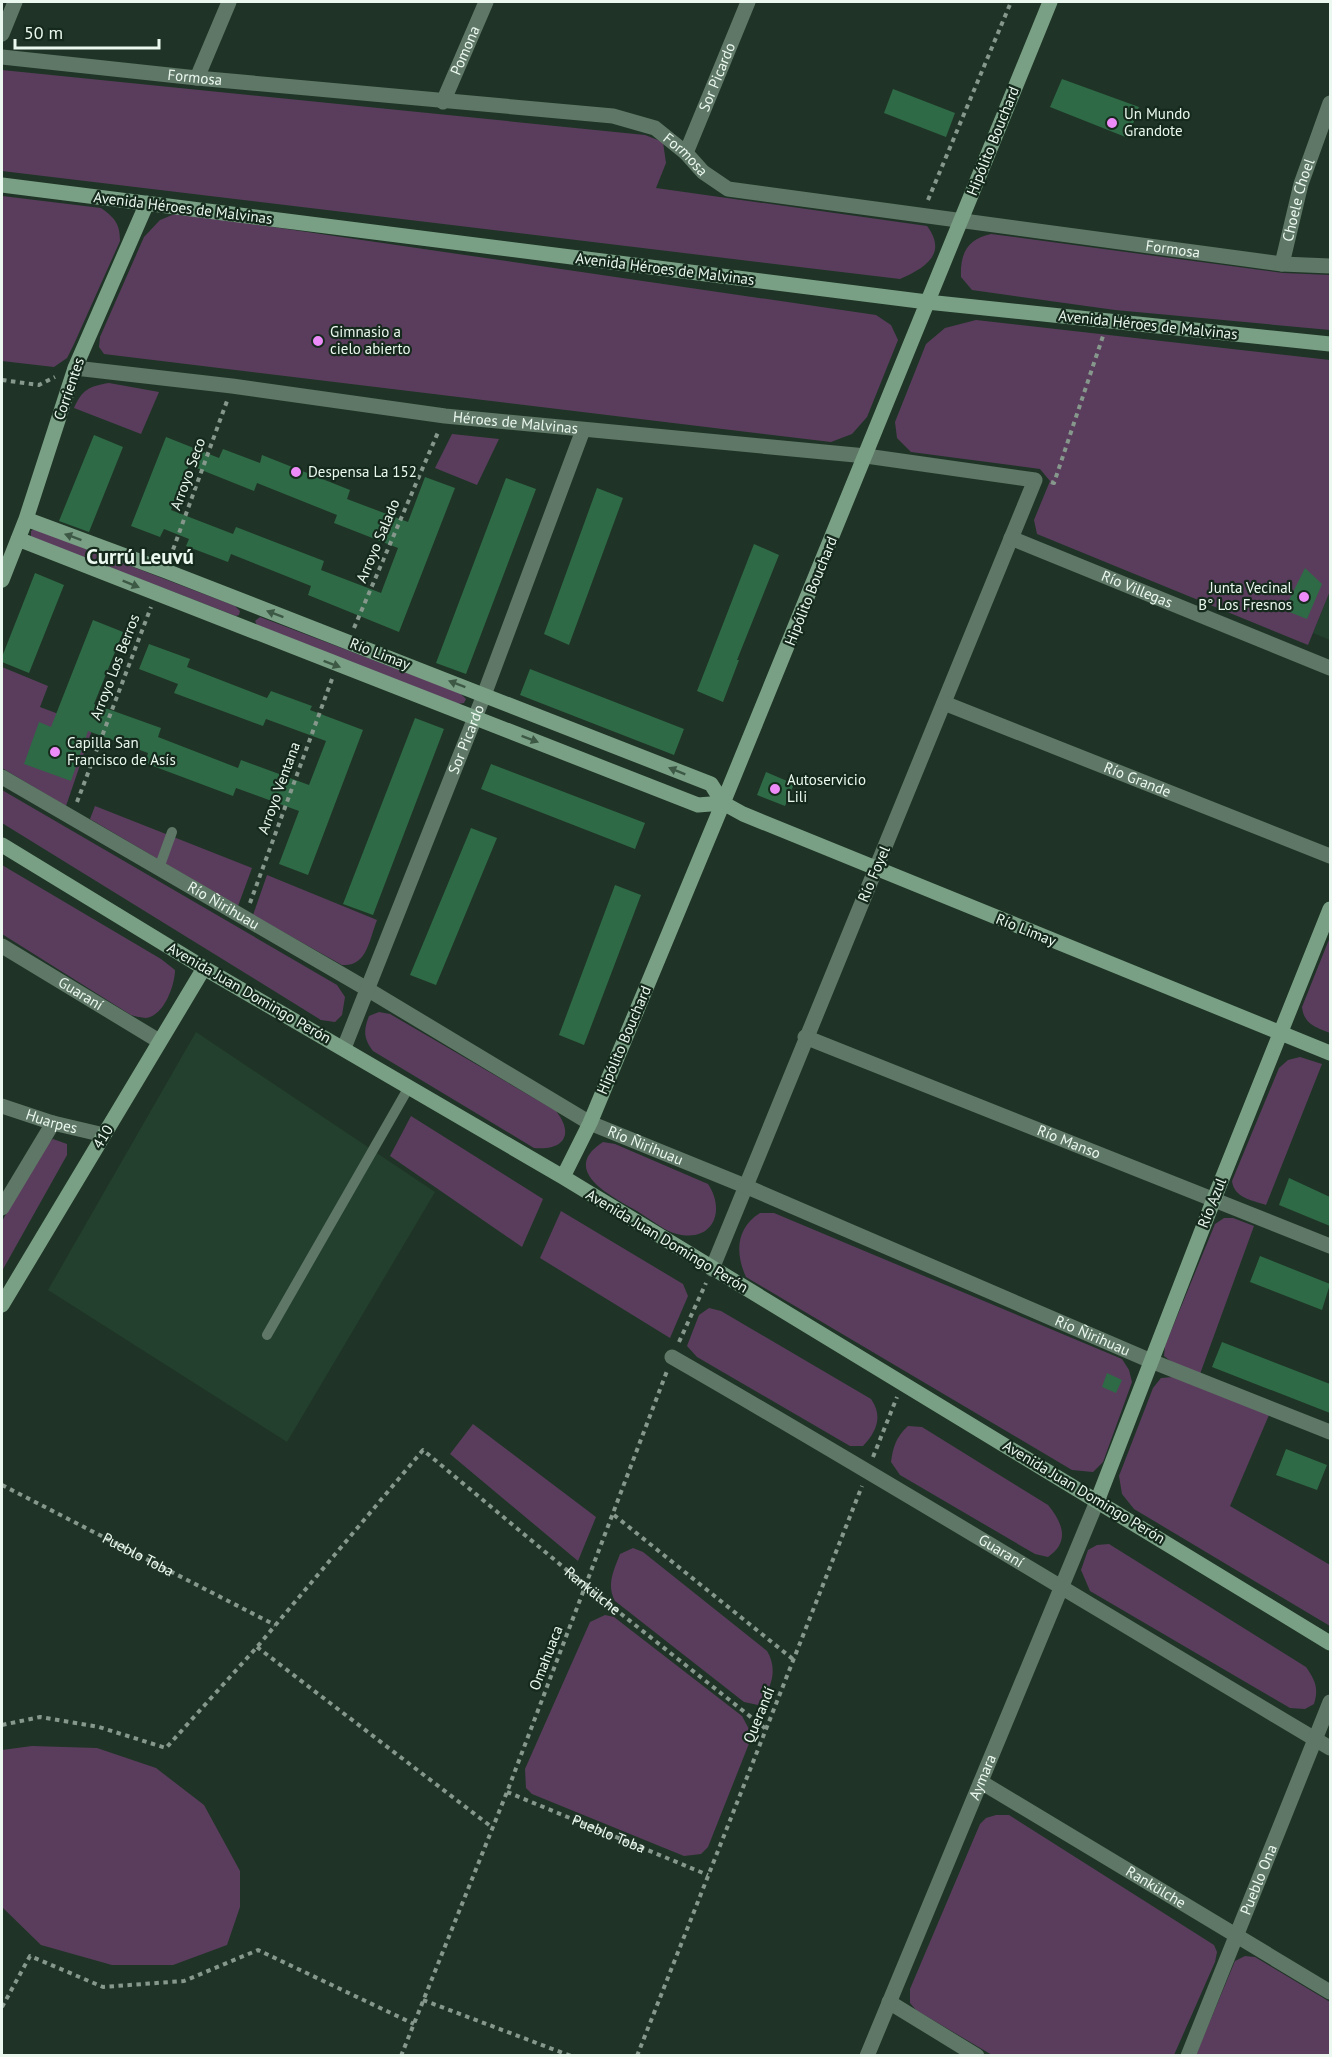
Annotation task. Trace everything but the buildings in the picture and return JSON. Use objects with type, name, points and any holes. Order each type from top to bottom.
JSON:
[{"type":"street","points":[[2,34],[15,2]]},
{"type":"street","points":[[197,78],[229,2]]},
{"type":"street","name":"Pomona","points":[[443,102],[486,2]]},
{"type":"street","name":"Sor Picardo","points":[[686,153],[748,2]]},
{"type":"street","name":"Hipólito Bouchard","points":[[563,1177],[590,1123],[723,803],[1050,2]]},
{"type":"street","name":"Formosa","points":[[2,57],[443,102],[613,116],[655,128],[686,153],[703,172],[728,189],[1282,264],[1330,266]]},
{"type":"street","name":"Choele Choel","points":[[1282,264],[1301,184],[1330,104]]},
{"type":"street","name":"Avenida Héroes de Malvinas","points":[[2,185],[927,302],[1330,344]]},
{"type":"street","name":"Corrientes","points":[[2,580],[26,519],[75,368],[147,203]]},
{"type":"street","name":"Héroes de Malvinas","points":[[75,368],[232,386],[350,410],[445,416],[866,456],[1035,480]]},
{"type":"street","name":"Sor Picardo","points":[[344,1048],[476,717],[583,430]]},
{"type":"street","name":"Río Foyel","points":[[712,1269],[1035,480]]},
{"type":"street","name":"Río Limay","points":[[26,519],[166,571],[711,784],[723,803]]},
{"type":"street","name":"Río Villegas","points":[[1011,538],[1330,668]]},
{"type":"street","name":"Río Limay","points":[[18,539],[337,666],[476,717],[698,805],[723,803],[1330,1053]]},
{"type":"street","points":[[244,629],[253,605]]},
{"type":"street","name":"Río Grande","points":[[944,703],[1330,856]]},
{"type":"street","name":"Río Ñirihuau","points":[[2,777],[367,989],[590,1123],[745,1186],[1151,1361],[1330,1432]]},
{"type":"street","name":"Avenida Juan Domingo Perón","points":[[2,845],[204,968],[563,1177],[712,1269],[1098,1499],[1330,1643]]},
{"type":"street","name":"Río Azul","points":[[1098,1499],[1214,1199],[1330,909]]},
{"type":"street","name":"Guaraní","points":[[2,946],[159,1041]]},
{"type":"street","name":"410","points":[[2,1305],[204,968]]},
{"type":"street","name":"Río Manso","points":[[806,1037],[1330,1246]]},
{"type":"street","name":"Huarpes","points":[[2,1106],[53,1123],[104,1135]]},
{"type":"street","points":[[2,1208],[53,1123]]},
{"type":"street","name":"Guaraní","points":[[672,1357],[868,1470],[1061,1589],[1330,1748]]},
{"type":"street","name":"Aymara","points":[[867,2055],[1098,1499]]},
{"type":"street","name":"Pueblo Ona","points":[[1188,2055],[1330,1702]]},
{"type":"street","name":"Rankülche","points":[[981,1782],[1330,1992]]},
{"type":"street","points":[[890,2002],[977,2055]]},
{"type":"lane","points":[[159,868],[172,832]]},
{"type":"lane","points":[[267,1335],[409,1087]]},
{"type":"path","points":[[922,214],[1011,2]]},
{"type":"path","points":[[1035,480],[1054,483],[1108,321]]},
{"type":"path","points":[[2,380],[39,385],[75,368]]},
{"type":"path","name":"Arroyo Seco","points":[[166,571],[232,386]]},
{"type":"path","name":"Arroyo Salado","points":[[348,642],[445,416]]},
{"type":"path","name":"Arroyo Los Berros","points":[[71,817],[156,594]]},
{"type":"path","name":"Arroyo Ventana","points":[[244,917],[337,666]]},
{"type":"path","name":"Omahuaca","points":[[401,2055],[507,1792],[614,1515],[672,1357],[712,1269]]},
{"type":"path","name":"Querandí","points":[[637,2055],[903,1383]]},
{"type":"path","name":"Rankülche","points":[[275,1626],[423,1450],[586,1586],[766,1729]]},
{"type":"path","name":"Pueblo Toba","points":[[2,1485],[275,1626]]},
{"type":"path","points":[[614,1515],[794,1660]]},
{"type":"path","points":[[2,1725],[40,1717],[99,1727],[166,1748],[275,1626]]},
{"type":"path","points":[[257,1647],[493,1828]]},
{"type":"path","name":"Pueblo Toba","points":[[507,1792],[708,1875]]},
{"type":"path","points":[[2,2007],[30,1956],[103,1987],[184,1981],[258,1950],[414,2024]]},
{"type":"path","points":[[423,2000],[571,2055]]},
{"type":"shaded area","points":[[2,70],[645,135],[663,142],[666,163],[656,188],[927,226],[933,236],[934,252],[925,265],[900,279],[2,171]]},
{"type":"shaded area","points":[[2,196],[101,208],[113,218],[118,226],[120,241],[74,344],[67,358],[54,367],[2,361]]},
{"type":"shaded area","points":[[177,213],[876,315],[891,325],[898,340],[867,417],[852,434],[831,442],[104,354],[99,347],[100,337],[144,237],[160,220]]},
{"type":"shaded area","points":[[991,234],[1283,273],[1330,275],[1330,330],[1115,310],[972,290],[961,277],[964,255],[976,240]]},
{"type":"shaded area","points":[[976,320],[1330,360],[1330,591],[1308,645],[1037,534],[1034,520],[1050,481],[1040,469],[911,452],[897,438],[895,422],[926,344],[945,328]]},
{"type":"shaded area","points":[[109,383],[159,392],[141,434],[74,408],[87,390]]},
{"type":"shaded area","points":[[452,434],[499,439],[477,485],[435,468]]},
{"type":"shaded area","points":[[34,529],[235,606],[240,611],[239,615],[236,616],[31,537],[31,531]]},
{"type":"shaded area","points":[[1330,591],[1330,640],[1313,633]]},
{"type":"shaded area","points":[[260,617],[460,693],[466,699],[464,703],[457,704],[257,625],[255,621]]},
{"type":"shaded area","points":[[2,667],[48,686],[40,707],[93,727],[66,806],[2,768]]},
{"type":"shaded area","points":[[2,790],[337,985],[345,997],[342,1015],[335,1022],[321,1020],[2,823]]},
{"type":"shaded area","points":[[95,806],[252,868],[238,906],[90,819]]},
{"type":"shaded area","points":[[2,865],[161,959],[175,970],[171,991],[158,1012],[146,1018],[131,1015],[2,934]]},
{"type":"shaded area","points":[[267,875],[377,920],[362,957],[357,962],[342,965],[253,915]]},
{"type":"shaded area","points":[[1330,937],[1330,1033],[1315,1027],[1308,1021],[1302,1007]]},
{"type":"shaded area","points":[[379,1012],[390,1014],[556,1111],[565,1127],[563,1140],[552,1147],[534,1148],[373,1051],[366,1039],[366,1026],[369,1016]]},
{"type":"shaded area","points":[[196,1032],[435,1192],[287,1442],[48,1290]]},
{"type":"shaded area","points":[[1300,1057],[1322,1064],[1266,1205],[1240,1195],[1233,1187],[1232,1181],[1279,1068],[1288,1060]]},
{"type":"shaded area","points":[[411,1116],[543,1199],[522,1247],[390,1156]]},
{"type":"shaded area","points":[[53,1139],[67,1144],[67,1155],[2,1271],[2,1221],[46,1145]]},
{"type":"shaded area","points":[[603,1142],[615,1144],[708,1184],[716,1204],[713,1223],[700,1234],[689,1236],[677,1234],[604,1191],[588,1173],[586,1163],[591,1153]]},
{"type":"shaded area","points":[[561,1211],[683,1284],[688,1296],[670,1338],[540,1258]]},
{"type":"shaded area","points":[[760,1213],[774,1213],[1122,1359],[1129,1370],[1132,1382],[1103,1462],[1093,1472],[1072,1470],[746,1277],[740,1259],[740,1242],[746,1226]]},
{"type":"shaded area","points":[[1224,1218],[1233,1218],[1254,1226],[1200,1374],[1173,1363],[1164,1356],[1165,1346],[1215,1224]]},
{"type":"shaded area","points":[[709,1308],[721,1311],[871,1399],[877,1411],[877,1423],[872,1435],[863,1446],[850,1446],[697,1357],[687,1346],[699,1315]]},
{"type":"shaded area","points":[[1173,1377],[1269,1415],[1230,1506],[1330,1565],[1330,1626],[1134,1509],[1122,1494],[1119,1476],[1153,1388],[1161,1378]]},
{"type":"shaded area","points":[[473,1424],[596,1517],[578,1561],[450,1454]]},
{"type":"shaded area","points":[[908,1426],[922,1427],[1048,1505],[1062,1532],[1062,1539],[1055,1551],[1048,1557],[1035,1554],[900,1475],[891,1462],[898,1438]]},
{"type":"shaded area","points":[[1109,1544],[1306,1667],[1315,1684],[1314,1704],[1305,1709],[1290,1708],[1090,1591],[1081,1570],[1088,1550],[1097,1545]]},
{"type":"shaded area","points":[[633,1548],[643,1552],[767,1651],[772,1665],[772,1679],[758,1705],[744,1702],[615,1601],[611,1589],[613,1572],[620,1554]]},
{"type":"shaded area","points":[[605,1615],[614,1617],[742,1716],[750,1731],[750,1741],[708,1847],[701,1854],[684,1856],[532,1794],[526,1788],[525,1769],[590,1622]]},
{"type":"shaded area","points":[[32,1746],[97,1748],[156,1768],[204,1805],[240,1871],[240,1907],[227,1945],[173,1965],[112,1965],[41,1945],[2,1907],[2,1750]]},
{"type":"shaded area","points":[[1009,1815],[1214,1945],[1217,1952],[1215,1962],[1174,2055],[992,2055],[916,2010],[910,2003],[910,1989],[980,1824],[986,1818]]},
{"type":"shaded area","points":[[1245,1956],[1255,1957],[1330,2002],[1330,2055],[1196,2055],[1235,1961]]},
{"type":"place","name":"Un Mundo Grandote","points":[[1112,123]]},
{"type":"place","name":"Gimnasio a cielo abierto","points":[[318,341]]},
{"type":"place","name":"Despensa La 152","points":[[296,472]]},
{"type":"place","name":"Junta Vecinal B° Los Fresnos","points":[[1304,597]]},
{"type":"place","name":"Capilla San Francisco de Asís","points":[[55,752]]},
{"type":"place","name":"Autoservicio Lili","points":[[775,789]]},
{"type":"district","name":"Currú Leuvú","points":[[140,557]]}]
